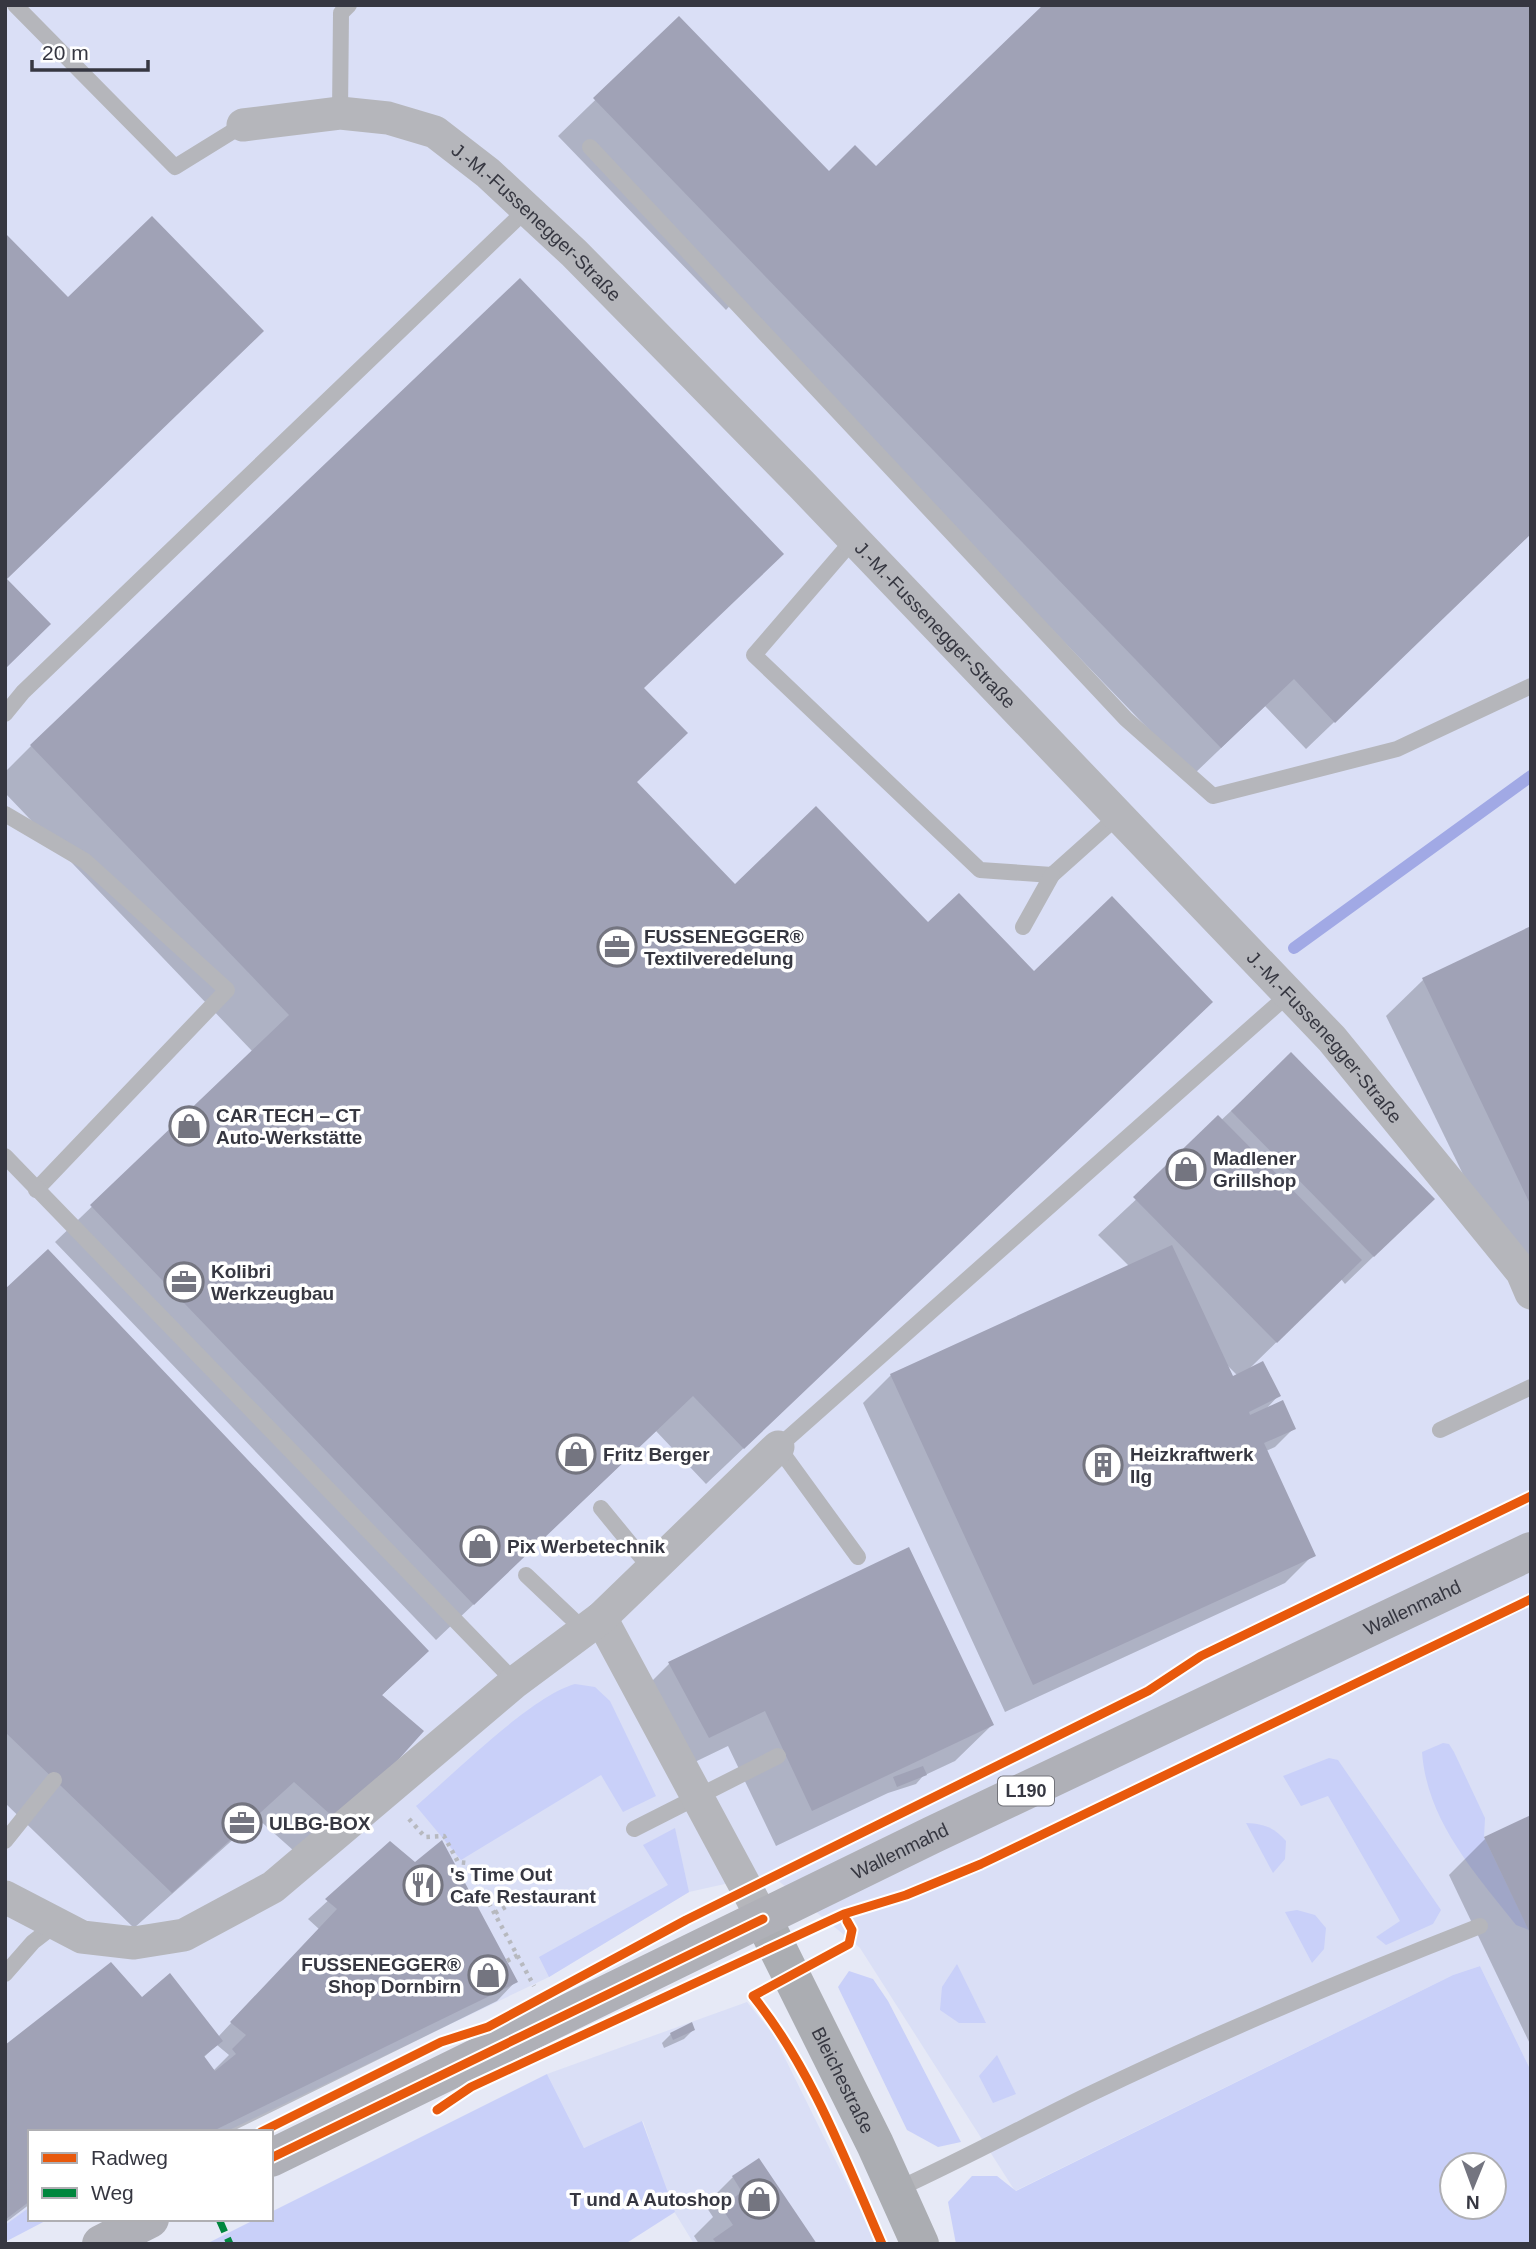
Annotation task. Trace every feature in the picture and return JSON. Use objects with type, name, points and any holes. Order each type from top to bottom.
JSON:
[{"type":"main road","name":"Wallenmahd","points":[[273,2157],[1531,1551]]},
{"type":"main road","name":"Bleichestraße","points":[[763,1919],[920,2244]]},
{"type":"main road","points":[[101,2244],[145,2221]]},
{"type":"street","name":"J.-M.-Fussenegger-Straße","points":[[243,125],[340,113],[388,118],[435,132],[488,173],[574,253],[854,539],[1332,1039],[1521,1272],[1531,1293]]},
{"type":"street","points":[[5,1897],[82,1937],[134,1943],[184,1935],[273,1887],[515,1682],[593,1624],[778,1447]]},
{"type":"street","points":[[593,1624],[697,1797],[763,1919]]},
{"type":"lane","points":[[15,5],[175,167],[243,125]]},
{"type":"lane","points":[[340,113],[341,13],[349,5]]},
{"type":"lane","points":[[590,147],[1126,719],[1213,796],[1397,749],[1531,687]]},
{"type":"lane","points":[[5,714],[23,692],[527,209]]},
{"type":"lane","points":[[854,539],[754,654],[980,870],[1052,875]]},
{"type":"lane","points":[[5,814],[85,861],[226,990],[36,1190]]},
{"type":"lane","points":[[1023,927],[1052,875],[1118,816]]},
{"type":"lane","points":[[858,1557],[778,1447],[1289,994]]},
{"type":"lane","points":[[5,1156],[515,1682]]},
{"type":"lane","points":[[1440,1430],[1531,1387]]},
{"type":"lane","points":[[601,1508],[651,1569]]},
{"type":"lane","points":[[526,1575],[593,1624]]},
{"type":"lane","points":[[634,1829],[778,1756]]},
{"type":"lane","points":[[5,1840],[54,1780]]},
{"type":"lane","points":[[5,1975],[33,1942],[55,1925]]},
{"type":"lane","points":[[896,2190],[985,2150],[1099,2091],[1371,1969],[1480,1926]]},
{"type":"path","points":[[400,1809],[425,1837],[444,1836],[458,1862],[467,1863],[537,1990]]},
{"type":"path","points":[[494,1913],[509,1905]]},
{"type":"path","points":[[507,1961],[517,1955]]},
{"type":"shaded area","points":[[5,5],[1531,5],[1531,2071],[1480,1966],[1453,1975],[1015,2191],[860,1948],[770,1874],[689,1892],[549,1977],[229,2130],[28,2130],[28,2220],[5,2236]]},
{"type":"shaded area","points":[[575,1684],[595,1687],[610,1701],[656,1796],[623,1812],[601,1775],[461,1860],[416,1806],[515,1719],[557,1691]]},
{"type":"shaded area","points":[[1443,1743],[1449,1744],[1454,1752],[1485,1818],[1484,1837],[1529,1930],[1516,1925],[1470,1866],[1443,1823],[1433,1801],[1422,1752]]},
{"type":"shaded area","points":[[1329,1758],[1338,1760],[1441,1910],[1433,1924],[1386,1945],[1376,1937],[1400,1921],[1328,1796],[1301,1806],[1283,1776]]},
{"type":"shaded area","points":[[1246,1823],[1268,1827],[1286,1841],[1285,1859],[1273,1873]]},
{"type":"shaded area","points":[[675,1828],[689,1892],[549,1977],[539,1957],[668,1885],[643,1845]]},
{"type":"shaded area","points":[[1297,1910],[1315,1915],[1326,1928],[1324,1949],[1312,1963],[1285,1912]]},
{"type":"shaded area","points":[[957,1964],[986,2023],[959,2023],[940,2010],[942,1987]]},
{"type":"shaded area","points":[[1480,1966],[1531,2071],[1531,2244],[956,2244],[948,2202],[972,2176],[997,2176],[1016,2191],[1453,1975]]},
{"type":"shaded area","points":[[849,1971],[873,1979],[888,2001],[961,2142],[938,2147],[907,2130],[838,1987]]},
{"type":"shaded area","points":[[747,2002],[773,2034],[877,2244],[694,2244],[672,2208],[643,2121],[584,2148],[547,2074]]},
{"type":"shaded area","points":[[997,2055],[1016,2094],[993,2103],[979,2076]]},
{"type":"shaded area","points":[[547,2074],[584,2148],[642,2121],[675,2212],[625,2244],[206,2244],[252,2221],[273,2221],[273,2211]]},
{"type":"shaded area","points":[[28,2208],[28,2221],[45,2221],[5,2242],[5,2225]]},
{"type":"building","points":[[1043,5],[1531,5],[1531,534],[1335,723],[1294,679],[1221,748],[593,98],[679,16],[829,171],[855,145],[876,166]]},
{"type":"building","points":[[152,216],[264,331],[7,579],[51,624],[5,669],[5,233],[68,297]]},
{"type":"building","name":"FUSSENEGGER® Textilveredelung","points":[[520,278],[784,554],[644,688],[688,733],[637,782],[735,884],[816,806],[928,922],[959,893],[1034,971],[1112,896],[1213,1002],[744,1449],[693,1396],[474,1605],[90,1205],[289,1015],[30,745]]},
{"type":"building","points":[[1531,926],[1531,1206],[1422,978]]},
{"type":"building","points":[[1291,1052],[1435,1199],[1374,1257],[1231,1111]]},
{"type":"building","points":[[1218,1115],[1362,1260],[1277,1343],[1133,1197]]},
{"type":"building","name":"Heizkraftwerk Ilg","points":[[1172,1245],[1233,1376],[1263,1361],[1281,1396],[1249,1412],[1250,1415],[1283,1400],[1296,1429],[1264,1443],[1316,1556],[1033,1685],[890,1374]]},
{"type":"building","points":[[48,1249],[429,1651],[382,1695],[424,1731],[341,1824],[294,1782],[172,1893],[5,1732],[5,1289]]},
{"type":"building","points":[[909,1547],[994,1725],[812,1811],[765,1711],[709,1738],[668,1662]]},
{"type":"building","points":[[923,1766],[927,1775],[897,1787],[893,1777]]},
{"type":"building","points":[[1531,1815],[1531,1935],[1484,1837]]},
{"type":"building","points":[[442,1840],[518,1982],[215,2130],[28,2130],[28,2203],[5,2220],[5,2045],[111,1962],[142,1997],[170,1973],[223,2041],[204,2056],[215,2071],[236,2054],[232,2049],[246,2035],[230,2022],[337,1909],[325,1899],[390,1841],[415,1862]]},
{"type":"building","points":[[692,2022],[695,2030],[673,2040],[670,2033]]},
{"type":"building","name":"T und A Autoshop","points":[[759,2158],[817,2244],[717,2244],[713,2239],[733,2225],[721,2207],[742,2192],[732,2176]]},
{"type":"waterway","points":[[1294,948],[1531,776]]},
{"type":"marked path","points":[[220,2221],[230,2244]]},
{"type":"cycle path","points":[[265,2130],[441,2042],[488,2027],[686,1920],[1148,1691],[1201,1656],[1531,1496]]},
{"type":"cycle path","points":[[437,2110],[471,2087],[844,1914],[906,1895],[981,1864],[1531,1599]]},
{"type":"cycle path","points":[[273,2157],[763,1919]]},
{"type":"cycle path","points":[[847,1921],[852,1930],[849,1944],[753,1996],[774,2024],[810,2084],[882,2244]]},
{"type":"place","name":"FUSSENEGGER® Textilveredelung","points":[[617,947]]},
{"type":"place","name":"CAR TECH – CT Auto-Werkstätte","points":[[189,1126]]},
{"type":"place","name":"Madlener Grillshop","points":[[1186,1169]]},
{"type":"place","name":"Kolibri Werkzeugbau","points":[[184,1282]]},
{"type":"place","name":"Fritz Berger","points":[[576,1454]]},
{"type":"place","name":"Heizkraftwerk Ilg","points":[[1103,1465]]},
{"type":"place","name":"Pix Werbetechnik","points":[[480,1546]]},
{"type":"place","name":"ULBG-BOX","points":[[242,1823]]},
{"type":"place","name":"'s Time Out Cafe Restaurant","points":[[423,1885]]},
{"type":"place","name":"FUSSENEGGER® Shop Dornbirn","points":[[488,1975]]},
{"type":"place","name":"T und A Autoshop","points":[[759,2199]]}]
